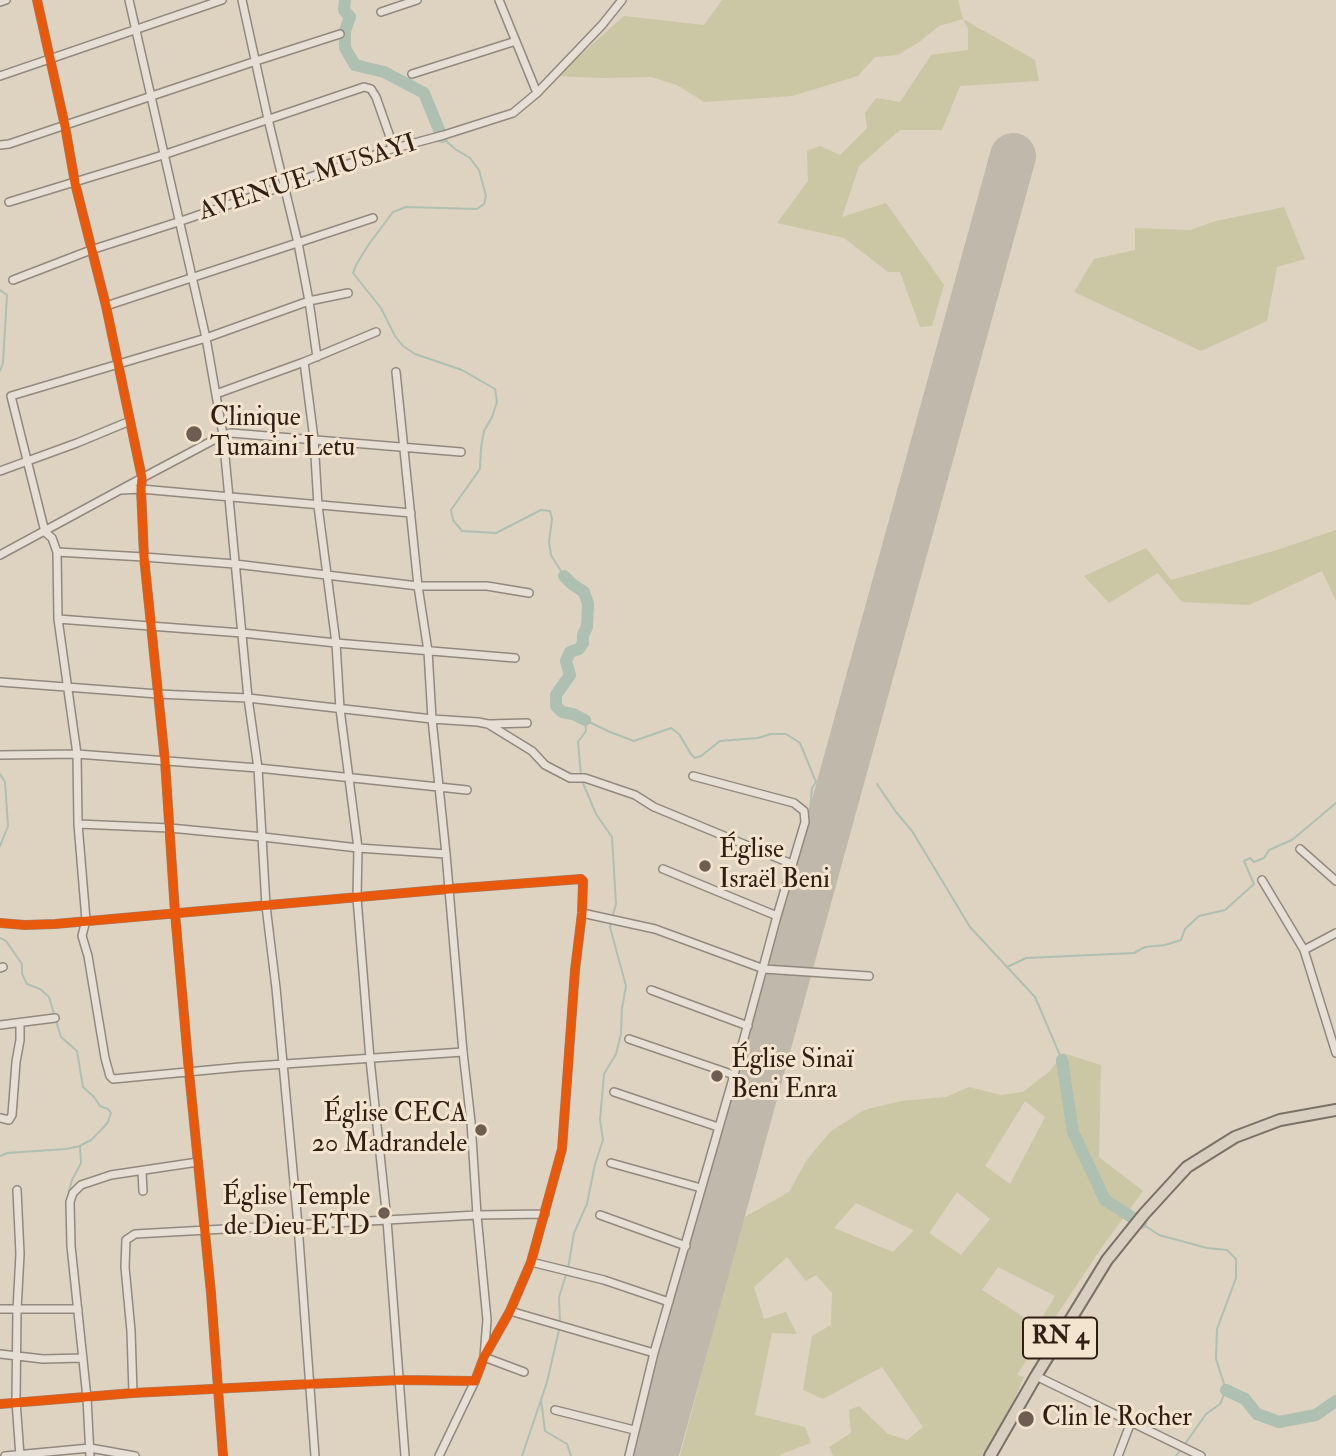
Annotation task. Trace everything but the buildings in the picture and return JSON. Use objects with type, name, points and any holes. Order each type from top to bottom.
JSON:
[{"type":"highway","name":"RN 4","points":[[991,1456],[1107,1260],[1187,1167],[1235,1137],[1280,1120],[1336,1110]]},
{"type":"street","points":[[0,2],[6,0]]},
{"type":"street","points":[[37,0],[75,183],[106,306],[142,478],[144,556],[158,681],[175,913],[223,1456]]},
{"type":"street","points":[[129,0],[206,338],[223,435],[247,698],[258,768],[267,905],[298,1225],[315,1456]]},
{"type":"street","points":[[0,76],[222,0]]},
{"type":"street","points":[[242,0],[298,243],[317,357]]},
{"type":"street","points":[[381,12],[417,0]]},
{"type":"street","points":[[499,0],[537,93]]},
{"type":"street","name":"AVENUE MUSAYI","points":[[13,280],[91,250],[391,149],[513,113],[537,93],[602,26],[622,0]]},
{"type":"street","points":[[0,145],[65,126],[340,34]]},
{"type":"street","points":[[412,74],[516,41]]},
{"type":"street","points":[[9,202],[163,155],[364,88],[371,89],[376,97],[389,134],[391,149]]},
{"type":"street","points":[[106,306],[373,218]]},
{"type":"street","points":[[348,293],[309,302],[206,338],[11,396],[45,532],[52,538],[57,552],[58,619],[77,754],[78,824],[86,920],[82,936],[88,956],[105,1058],[113,1079],[283,1063],[463,1052]]},
{"type":"street","points":[[216,394],[376,332]]},
{"type":"street","points":[[304,362],[314,439],[318,506],[336,643],[340,709],[358,848],[357,898],[401,1380],[405,1456]]},
{"type":"street","points":[[396,372],[418,586],[428,651],[432,719],[471,1122],[487,1320],[484,1357]]},
{"type":"street","points":[[0,471],[130,421]]},
{"type":"street","points":[[0,544],[3,553],[231,433],[461,452]]},
{"type":"street","points":[[121,490],[141,489],[411,513]]},
{"type":"street","points":[[57,552],[144,556],[418,586],[487,586],[529,593]]},
{"type":"street","points":[[58,619],[515,658]]},
{"type":"street","points":[[0,682],[247,698],[488,724],[527,723]]},
{"type":"street","points":[[488,724],[532,751],[545,765],[570,778],[586,778],[635,794],[654,807],[792,864]]},
{"type":"street","points":[[0,755],[77,754],[258,768],[467,790]]},
{"type":"street","points":[[629,1456],[654,1353],[805,822],[804,811],[794,803],[693,776]]},
{"type":"street","points":[[78,824],[170,828],[358,848],[446,854]]},
{"type":"street","points":[[1300,849],[1336,881]]},
{"type":"street","points":[[663,869],[777,916]]},
{"type":"street","points":[[0,923],[25,925],[449,889],[581,879],[583,881],[562,1149],[531,1262],[439,1456]]},
{"type":"street","points":[[1262,880],[1304,950],[1336,1053]]},
{"type":"street","points":[[582,913],[655,929],[764,969],[869,976]]},
{"type":"street","points":[[1304,950],[1336,933]]},
{"type":"street","points":[[651,990],[748,1026]]},
{"type":"street","points":[[0,1026],[55,1018]]},
{"type":"street","points":[[0,1118],[9,1120],[12,1115],[20,1024]]},
{"type":"street","points":[[629,1040],[734,1075]]},
{"type":"street","points":[[614,1092],[718,1127]]},
{"type":"street","points":[[90,1452],[71,1247],[70,1202],[73,1193],[81,1185],[111,1175],[198,1162]]},
{"type":"street","points":[[611,1163],[701,1188]]},
{"type":"street","points":[[142,1171],[143,1191]]},
{"type":"street","points":[[17,1190],[20,1254],[16,1401],[20,1455]]},
{"type":"street","points":[[133,1392],[125,1267],[126,1240],[135,1234],[477,1215],[545,1214]]},
{"type":"street","points":[[600,1215],[686,1246]]},
{"type":"street","points":[[531,1262],[604,1280],[669,1302]]},
{"type":"street","points":[[0,1308],[78,1309]]},
{"type":"street","points":[[510,1311],[654,1353]]},
{"type":"street","points":[[0,1354],[43,1359],[83,1358]]},
{"type":"street","points":[[484,1357],[524,1372]]},
{"type":"street","points":[[1036,1376],[1201,1456]]},
{"type":"street","points":[[0,1404],[133,1392],[401,1380],[475,1381]]},
{"type":"street","points":[[555,1410],[634,1430]]},
{"type":"street","points":[[1118,1456],[1131,1422]]},
{"type":"street","points":[[5,1456],[90,1452],[135,1456]]},
{"type":"shaded area","points":[[722,0],[958,0],[963,19],[939,26],[898,55],[875,57],[858,76],[792,96],[704,102],[677,85],[651,77],[557,76],[624,16],[704,25]]},
{"type":"shaded area","points":[[963,19],[1035,60],[1039,81],[960,86],[942,130],[900,130],[859,166],[842,217],[886,203],[944,285],[932,326],[920,327],[900,272],[888,272],[844,238],[777,223],[808,181],[807,151],[820,146],[840,155],[867,128],[865,113],[876,98],[900,102],[931,55],[968,50],[968,29]]},
{"type":"shaded area","points":[[1284,207],[1305,259],[1277,267],[1267,321],[1201,351],[1074,292],[1094,259],[1135,250],[1135,228],[1190,230],[1216,221]]},
{"type":"shaded area","points":[[1336,530],[1336,601],[1322,571],[1249,605],[1182,602],[1158,573],[1109,603],[1084,576],[1146,548],[1171,580]]},
{"type":"shaded area","points":[[1063,1053],[1101,1065],[1099,1157],[1143,1191],[1102,1247],[1017,1375],[1024,1377],[989,1456],[833,1456],[829,1447],[851,1433],[849,1410],[859,1406],[888,1434],[907,1440],[923,1427],[882,1367],[823,1399],[803,1390],[812,1336],[831,1325],[832,1293],[816,1275],[806,1281],[787,1257],[754,1287],[764,1319],[786,1312],[797,1334],[772,1333],[755,1415],[805,1427],[811,1443],[780,1456],[680,1456],[743,1218],[789,1192],[806,1161],[830,1132],[864,1110],[901,1101],[946,1097],[969,1087],[1001,1095],[1023,1092],[1050,1071]],"holes":[[[1025,1101],[1045,1117],[1010,1184],[985,1166]],[[957,1192],[990,1219],[961,1255],[929,1233]],[[856,1203],[913,1231],[893,1252],[834,1228]],[[998,1267],[1055,1296],[1037,1326],[982,1290]]]},
{"type":"waterway","points":[[345,0],[344,10],[350,17],[345,31],[345,48],[355,65],[384,72],[424,93],[442,137]]},
{"type":"waterway","points":[[444,139],[470,158],[479,170],[486,196],[484,204],[477,209],[406,207],[393,212],[369,244],[353,273],[381,308],[403,346],[415,354],[462,370],[495,389],[497,402],[484,431],[480,469],[451,510],[453,520],[462,531],[496,533],[541,510],[550,511],[551,555],[564,576]]},
{"type":"waterway","points":[[0,290],[7,295],[3,363],[0,371]]},
{"type":"waterway","points":[[564,576],[584,592],[588,604],[587,627],[583,643],[579,649],[570,652],[566,661],[570,675],[556,695],[556,706],[562,712],[585,720]]},
{"type":"waterway","points":[[581,776],[578,742],[586,731],[585,720],[634,741],[671,728],[679,734],[695,758],[720,741],[786,734],[800,743],[816,782],[812,788],[809,821]]},
{"type":"waterway","points":[[0,774],[5,782],[8,826],[0,846]]},
{"type":"waterway","points":[[582,781],[596,814],[612,837],[616,904],[612,918]]},
{"type":"waterway","points":[[877,784],[912,831],[970,927],[1035,997],[1062,1060]]},
{"type":"waterway","points":[[1007,967],[1026,958],[1134,953],[1145,947],[1181,940],[1185,929],[1199,916],[1225,910],[1254,884],[1244,861],[1250,858],[1254,862],[1264,858],[1269,850],[1292,840],[1336,803]]},
{"type":"waterway","points":[[767,965],[795,866]]},
{"type":"waterway","points":[[568,1269],[574,1233],[587,1204],[603,1140],[600,1120],[604,1074],[616,1054],[621,1034],[626,986],[611,923]]},
{"type":"waterway","points":[[0,938],[6,941],[22,964],[22,974],[27,984],[40,989],[49,997],[61,1037],[77,1051],[83,1087],[100,1106],[111,1113],[103,1128],[80,1146],[7,1153],[0,1156]]},
{"type":"waterway","points":[[757,1003],[766,971]]},
{"type":"waterway","points":[[1062,1060],[1073,1132],[1105,1200],[1141,1223]]},
{"type":"waterway","points":[[636,1441],[728,1109]]},
{"type":"waterway","points":[[69,1191],[81,1163],[80,1146]]},
{"type":"waterway","points":[[1141,1223],[1159,1235],[1207,1248],[1227,1250],[1236,1259],[1236,1278],[1217,1329],[1216,1359],[1226,1390],[1220,1404],[1206,1414],[1185,1444]]},
{"type":"waterway","points":[[560,1324],[559,1297],[566,1275]]},
{"type":"waterway","points":[[522,1456],[547,1382],[559,1330]]},
{"type":"waterway","points":[[1226,1390],[1245,1399],[1257,1414],[1279,1422],[1316,1415],[1336,1401]]},
{"type":"waterway","points":[[541,1400],[545,1431],[567,1444],[571,1456]]},
{"type":"waterway","points":[[1176,1456],[1182,1448]]},
{"type":"runway","points":[[655,1456],[1013,156]]},
{"type":"cycle path","points":[[37,0],[75,183],[106,306],[142,478],[144,557],[165,761],[175,913],[211,1293],[223,1456]]},
{"type":"cycle path","points":[[0,923],[55,924],[449,889],[581,879],[583,881],[562,1149],[531,1262],[475,1381],[401,1380],[310,1384],[133,1393],[0,1404]]},
{"type":"place","name":"Clinique Tumaini Letu","points":[[194,434]]},
{"type":"place","name":"Église Israël Beni","points":[[705,866]]},
{"type":"place","name":"Église Sinaï Beni Enra","points":[[717,1076]]},
{"type":"place","name":"Église CECA 20 Madrandele","points":[[481,1130]]},
{"type":"place","name":"Église Temple de Dieu ETD","points":[[384,1213]]},
{"type":"place","name":"Clin le Rocher","points":[[1026,1419]]}]
